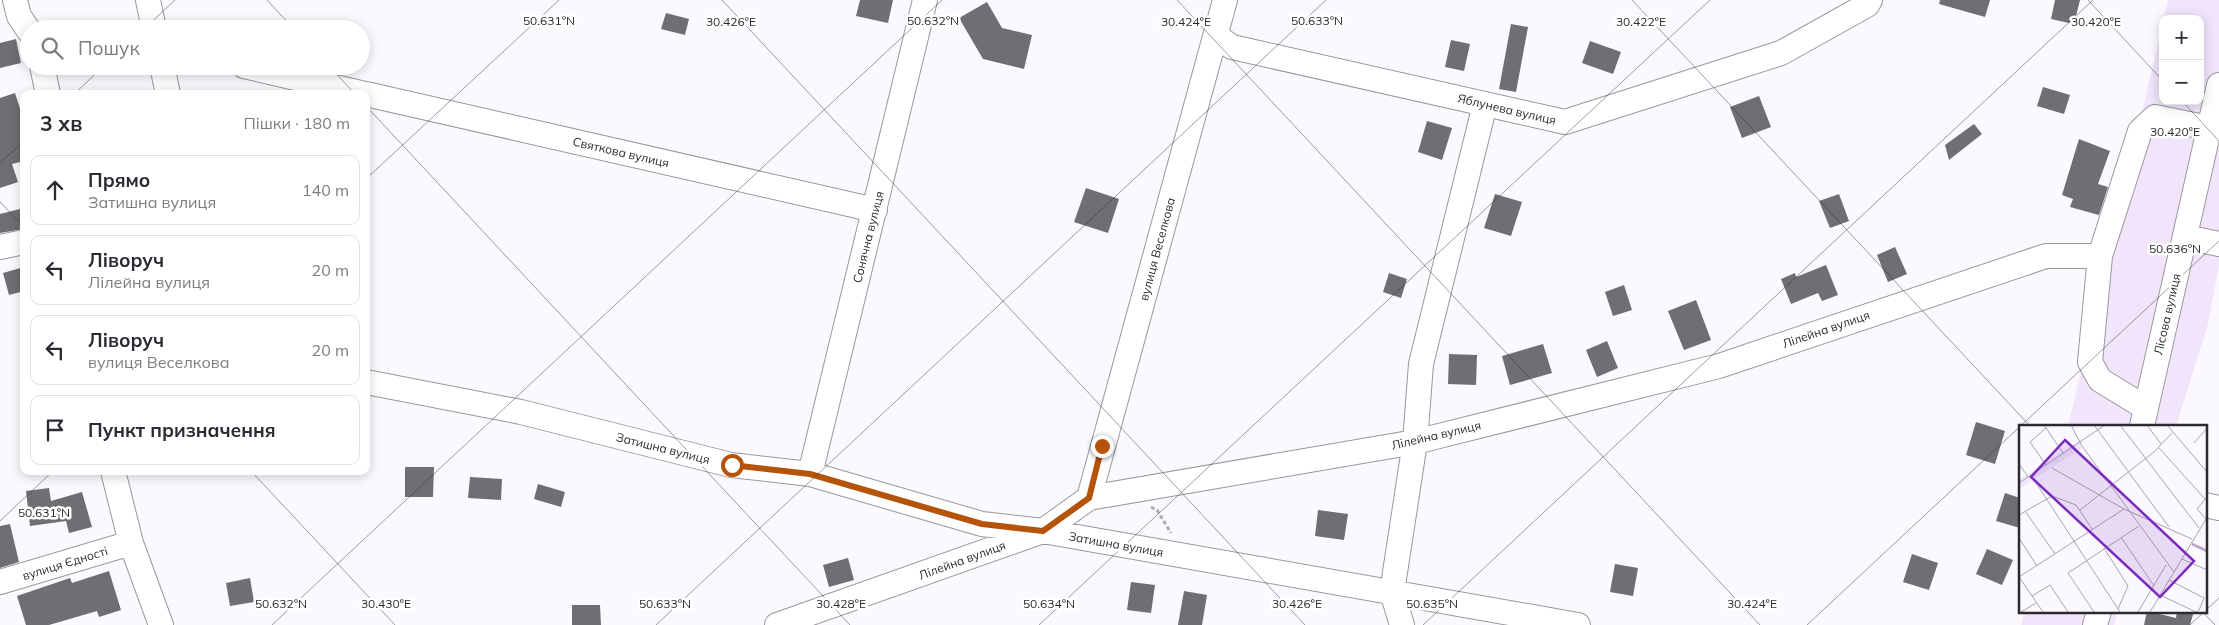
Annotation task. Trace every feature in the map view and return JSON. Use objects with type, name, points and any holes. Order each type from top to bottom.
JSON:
[{"type":"street","points":[[148,0],[152,20]]},
{"type":"street","name":"Сонячна вулиця","points":[[810,474],[925,0]]},
{"type":"street","name":"вулиця Веселкова","points":[[1089,498],[1225,0]]},
{"type":"street","name":"Яблунева вулиця","points":[[1216,36],[1232,47],[1565,122],[1592,115],[1781,53],[1866,5],[1870,0]]},
{"type":"street","points":[[44,75],[47,90]]},
{"type":"street","points":[[164,75],[167,90]]},
{"type":"street","name":"Святкова вулиця","points":[[283,75],[349,90]]},
{"type":"street","name":"Лісова вулиця","points":[[2144,417],[2219,85]]},
{"type":"street","name":"Святкова вулиця","points":[[370,95],[875,210]]},
{"type":"street","points":[[1402,625],[1392,592],[1415,442],[1421,364],[1485,104]]},
{"type":"street","points":[[2144,417],[2100,380],[2090,362],[2100,256],[2140,132],[2147,123],[2155,117],[2209,128]]},
{"type":"street","points":[[2184,237],[2219,244]]},
{"type":"street","points":[[0,247],[20,243]]},
{"type":"street","name":"Лілейна вулиця","points":[[777,625],[1043,531],[1089,498],[1415,442],[1719,366],[2046,256],[2100,256]]},
{"type":"street","name":"Затишна вулиця","points":[[370,383],[521,412],[732,465],[810,474],[982,524],[1043,531],[1578,625]]},
{"type":"street","points":[[114,475],[131,543],[162,625]]},
{"type":"street","points":[[2206,505],[2219,508]]},
{"type":"street","name":"вулиця Єдності","points":[[0,582],[131,543]]},
{"type":"street","points":[[2095,625],[2099,612]]},
{"type":"shaded area","points":[[2168,0],[2219,0],[2219,265],[2208,324],[2176,425],[2068,425],[2159,40],[2159,105],[2204,105],[2204,15],[2165,15]]},
{"type":"shaded area","points":[[2025,612],[2118,612],[2114,625],[2021,625]]},
{"type":"building","points":[[860,0],[893,0],[888,23],[856,16]]},
{"type":"building","points":[[1940,0],[1990,0],[1985,17],[1939,4]]},
{"type":"building","points":[[2055,0],[2080,0],[2074,24],[2051,19]]},
{"type":"building","points":[[987,2],[1002,28],[1032,35],[1024,69],[983,59],[959,18]]},
{"type":"building","points":[[666,13],[689,19],[685,35],[661,29]]},
{"type":"building","points":[[1511,24],[1528,27],[1516,92],[1499,89]]},
{"type":"building","points":[[16,39],[20,63],[0,68],[0,43]]},
{"type":"building","points":[[1451,40],[1470,44],[1464,71],[1445,67]]},
{"type":"building","points":[[1590,41],[1621,52],[1613,74],[1582,63]]},
{"type":"building","points":[[2043,87],[2070,95],[2064,114],[2037,106]]},
{"type":"building","points":[[15,93],[20,109],[20,162],[12,164],[18,182],[0,188],[0,98]]},
{"type":"building","points":[[1759,96],[1771,127],[1742,138],[1730,107]]},
{"type":"building","points":[[1427,121],[1452,128],[1442,160],[1418,152]]},
{"type":"building","points":[[1974,124],[1982,134],[1949,160],[1945,145]]},
{"type":"building","points":[[2079,139],[2110,151],[2098,184],[2108,187],[2099,215],[2070,207],[2073,199],[2062,195]]},
{"type":"building","points":[[1086,188],[1119,199],[1108,233],[1074,222]]},
{"type":"building","points":[[1495,194],[1522,202],[1511,236],[1484,228]]},
{"type":"building","points":[[1839,194],[1849,221],[1830,228],[1819,201]]},
{"type":"building","points":[[20,209],[20,230],[0,233],[0,214]]},
{"type":"building","points":[[1895,247],[1907,274],[1888,282],[1877,255]]},
{"type":"building","points":[[1826,265],[1838,295],[1822,301],[1818,293],[1791,304],[1781,279],[1795,273],[1796,277]]},
{"type":"building","points":[[20,268],[20,292],[9,295],[3,273]]},
{"type":"building","points":[[1389,273],[1407,279],[1401,298],[1383,292]]},
{"type":"building","points":[[1624,285],[1632,310],[1613,316],[1605,292]]},
{"type":"building","points":[[1696,300],[1711,340],[1684,350],[1668,311]]},
{"type":"building","points":[[1607,341],[1618,368],[1597,377],[1586,350]]},
{"type":"building","points":[[1543,344],[1552,373],[1510,385],[1502,356]]},
{"type":"building","points":[[1449,354],[1477,355],[1476,385],[1448,384]]},
{"type":"building","points":[[1976,422],[2005,431],[1995,464],[1966,455]]},
{"type":"building","points":[[405,467],[434,467],[433,497],[405,497]]},
{"type":"building","points":[[470,477],[502,479],[501,500],[468,498]]},
{"type":"building","points":[[538,484],[565,492],[561,507],[534,499]]},
{"type":"building","points":[[49,488],[51,501],[82,492],[92,527],[69,533],[66,521],[30,526],[26,491]]},
{"type":"building","points":[[2005,493],[2019,498],[2019,528],[1996,521]]},
{"type":"building","points":[[1318,510],[1348,514],[1344,540],[1315,536]]},
{"type":"building","points":[[10,524],[19,562],[0,568],[0,526]]},
{"type":"building","points":[[1987,549],[2013,560],[2002,585],[1976,574]]},
{"type":"building","points":[[1912,554],[1938,563],[1929,590],[1903,582]]},
{"type":"building","points":[[848,558],[854,580],[829,587],[823,565]]},
{"type":"building","points":[[1615,564],[1638,568],[1633,596],[1610,592]]},
{"type":"building","points":[[109,571],[121,610],[99,617],[97,611],[49,625],[26,625],[17,596],[70,578],[72,583]]},
{"type":"building","points":[[250,578],[254,602],[230,606],[226,583]]},
{"type":"building","points":[[1131,582],[1155,585],[1151,613],[1127,610]]},
{"type":"building","points":[[1184,591],[1207,595],[1202,625],[1178,625]]},
{"type":"building","points":[[572,605],[600,605],[601,625],[572,625]]},
{"type":"building","points":[[2147,612],[2176,618],[2177,612],[2194,612],[2190,625],[2144,625]]},
{"type":"route","points":[[732,465],[810,474],[982,524],[1043,531],[1089,498],[1102,446]]}]
